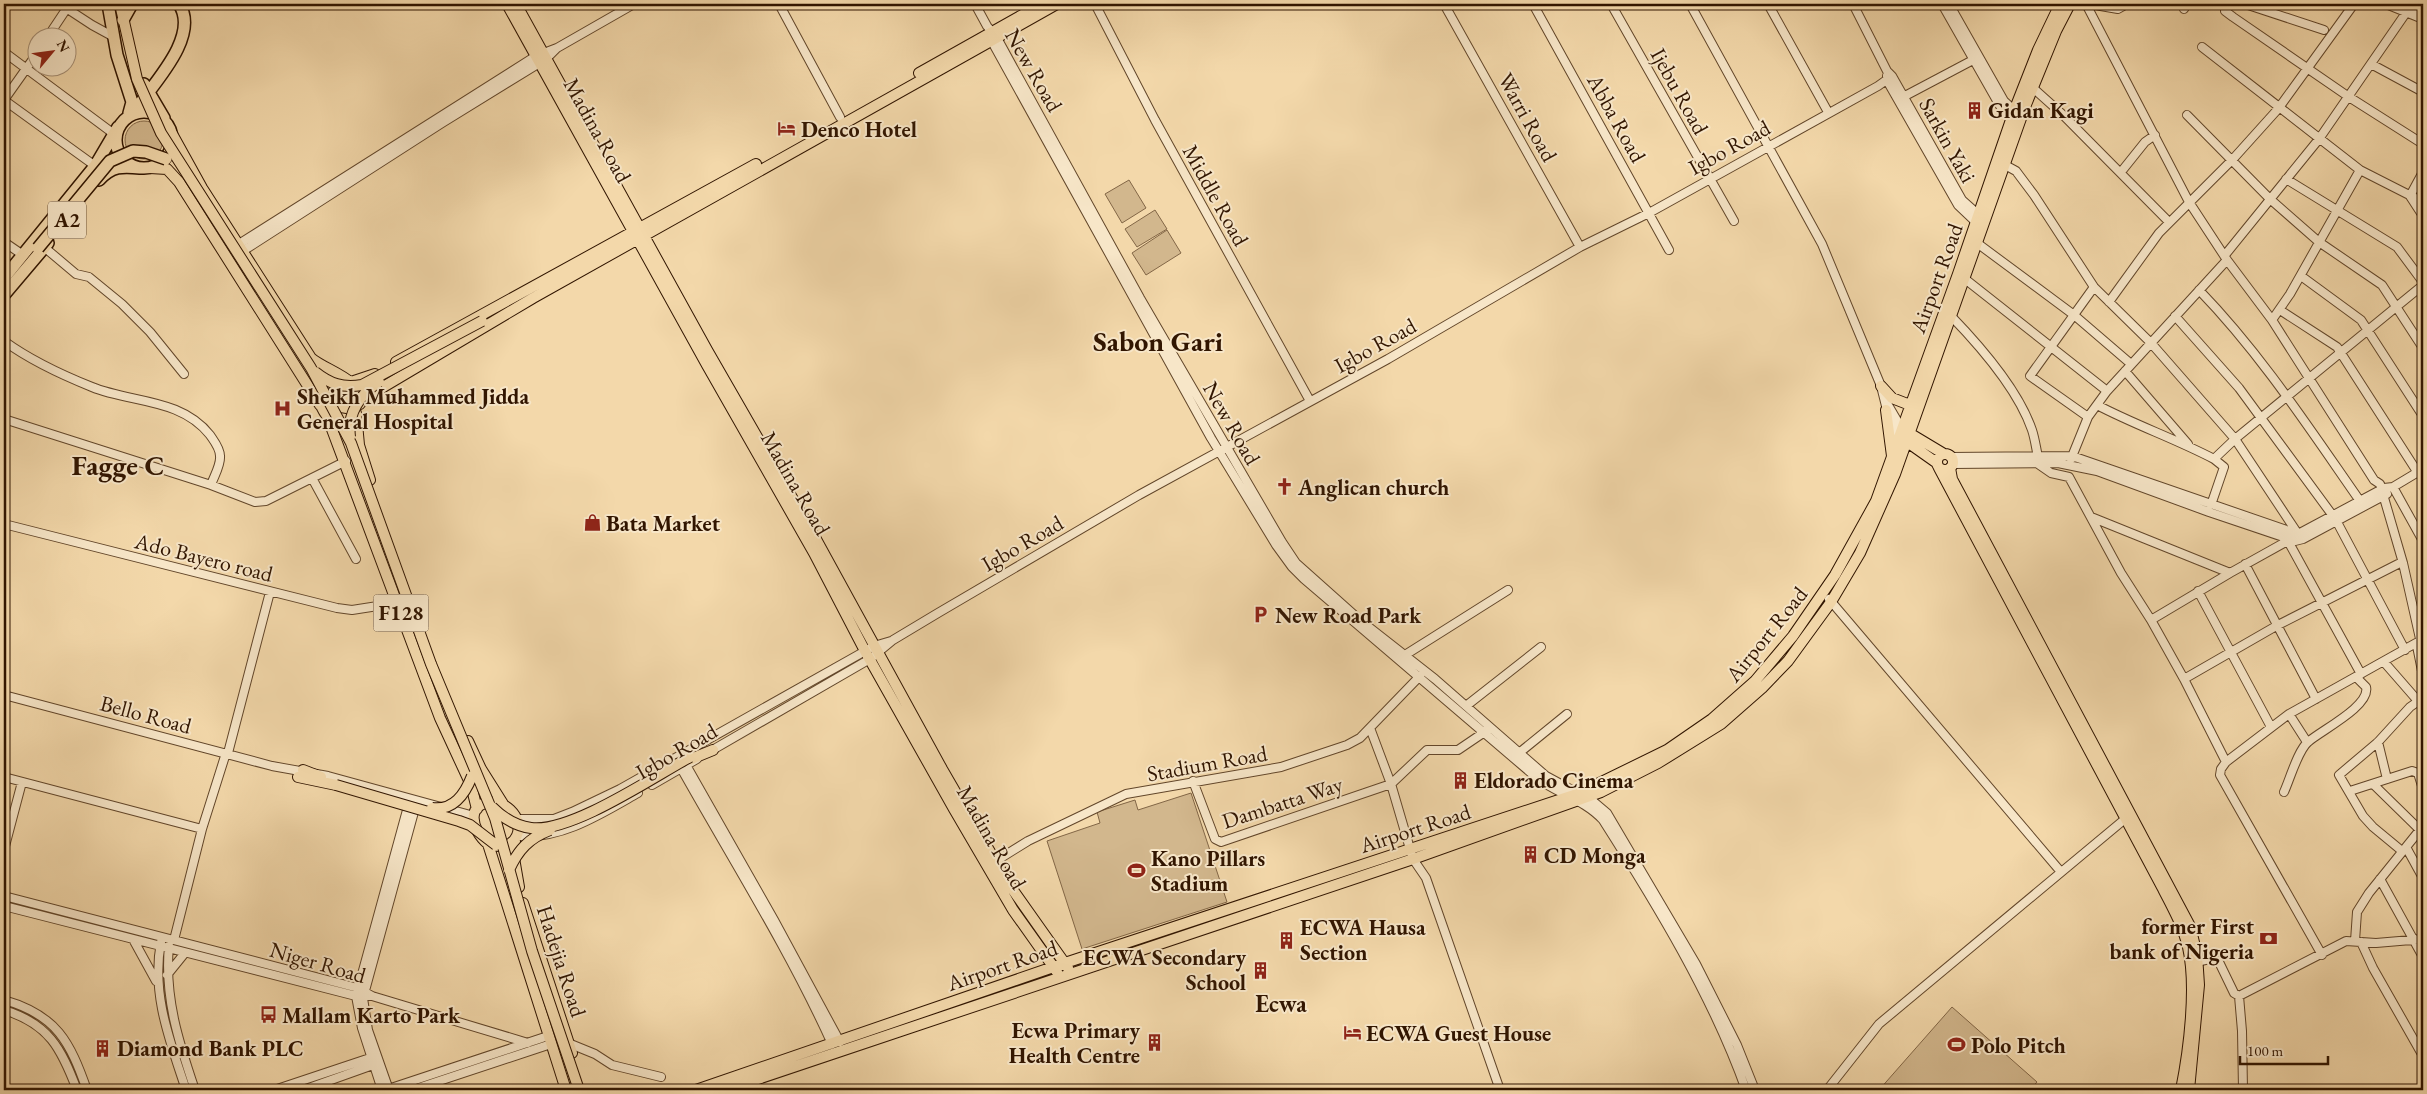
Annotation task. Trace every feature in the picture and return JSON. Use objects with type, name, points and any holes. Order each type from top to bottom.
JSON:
[{"type":"highway","points":[[108,4],[114,36],[132,102],[129,116]]},
{"type":"highway","points":[[106,173],[117,167],[145,168],[160,163],[168,155],[172,144],[170,129],[148,91],[133,55],[121,4]]},
{"type":"highway","points":[[123,20],[132,4]]},
{"type":"highway","points":[[129,116],[181,42],[186,24],[179,4]]},
{"type":"highway","points":[[129,116],[149,112],[163,119],[170,129]]},
{"type":"highway","name":"A2","points":[[4,295],[28,257],[95,166],[116,131],[129,116]]},
{"type":"highway","points":[[116,131],[116,145],[119,153],[131,166],[145,168]]},
{"type":"highway","points":[[28,257],[41,248],[110,161],[134,151],[146,152],[169,161]]},
{"type":"highway","name":"A2","points":[[41,248],[106,173]]},
{"type":"highway","name":"A2","points":[[4,278],[28,257]]},
{"type":"main road","points":[[114,4],[131,81],[169,161],[296,356],[325,404],[345,445],[425,666],[472,776],[526,952],[572,1090]]},
{"type":"main road","points":[[121,4],[137,79],[161,132],[310,368],[351,443],[435,673],[490,805],[532,951],[579,1090]]},
{"type":"main road","name":"Madina Road","points":[[507,4],[541,57],[787,496],[872,652],[992,864],[1013,910],[1052,968],[1060,976]]},
{"type":"main road","name":"Madina Road","points":[[516,4],[541,57]]},
{"type":"main road","points":[[321,407],[319,399],[324,385],[338,378],[348,381],[377,373],[501,303],[639,233],[1042,4]]},
{"type":"main road","points":[[170,129],[185,160],[311,358],[348,381],[359,392],[360,401],[508,314],[639,233],[840,118],[991,34],[1058,4]]},
{"type":"main road","name":"Airport Road","points":[[1759,684],[1823,594],[1876,501],[1892,457],[1904,435],[1951,316],[1977,243],[1980,221],[2004,165],[2038,50],[2060,4]]},
{"type":"main road","name":"Airport Road","points":[[725,1090],[1624,782],[1694,742],[1721,724],[1759,684],[1788,661],[1831,602],[1860,553],[1895,474],[1910,405],[2017,118],[2033,88],[2056,31],[2070,4]]},
{"type":"main road","name":"F128","points":[[145,168],[167,170],[179,182],[289,353],[327,416],[346,461],[440,718],[472,786],[476,831]]},
{"type":"main road","points":[[351,443],[349,433],[352,413],[365,393],[376,384],[483,323],[501,303]]},
{"type":"main road","points":[[310,368],[332,384],[352,387],[362,385],[483,323],[508,314]]},
{"type":"main road","points":[[1881,386],[1892,398],[1910,405]]},
{"type":"main road","name":"F128","points":[[360,401],[356,413],[357,435],[362,459],[445,690],[481,769],[503,804],[517,819]]},
{"type":"main road","points":[[1885,404],[1892,457]]},
{"type":"main road","points":[[327,416],[345,419],[356,413]]},
{"type":"main road","points":[[1904,435],[1949,461]]},
{"type":"main road","points":[[1904,435],[1938,465],[2175,913],[2194,962],[2199,998],[2190,1090]]},
{"type":"main road","points":[[1938,465],[1938,458],[1949,461]]},
{"type":"main road","points":[[1949,461],[1952,479],[2184,913],[2194,941],[2194,962],[2182,1090]]},
{"type":"main road","points":[[509,870],[519,851],[531,839],[589,815],[687,762],[704,747],[710,745]]},
{"type":"main road","points":[[490,805],[504,817],[522,826],[542,828],[557,825],[606,803],[687,762]]},
{"type":"main road","points":[[300,774],[459,820],[470,825],[492,845]]},
{"type":"main road","points":[[336,784],[442,809],[463,795],[472,776]]},
{"type":"main road","points":[[475,812],[490,802],[503,804]]},
{"type":"main road","name":"Hadejia Road","points":[[517,819],[519,826],[516,838],[516,879],[584,1090]]},
{"type":"main road","points":[[476,831],[492,845],[505,847],[516,838]]},
{"type":"main road","name":"Hadejia Road","points":[[492,845],[549,1040],[566,1090]]},
{"type":"main road","name":"Airport Road","points":[[696,1090],[1065,963],[1412,854]]},
{"type":"main road","name":"Madina Road","points":[[992,864],[1072,972]]},
{"type":"street","points":[[60,4],[114,36]]},
{"type":"street","points":[[241,247],[541,57],[634,4]]},
{"type":"street","points":[[779,4],[840,118]]},
{"type":"street","name":"New Road","points":[[975,4],[1219,452],[1276,545],[1294,565],[1420,676],[1433,682],[1466,706],[1488,730],[1554,782],[1577,797]]},
{"type":"street","name":"Middle Road","points":[[1095,4],[1155,120],[1310,401]]},
{"type":"street","name":"Warri Road","points":[[1444,4],[1580,247]]},
{"type":"street","name":"Abba Road","points":[[1533,4],[1669,250]]},
{"type":"street","name":"Ijebu Road","points":[[1612,4],[1734,221]]},
{"type":"street","points":[[1690,4],[1769,145],[1828,257],[1881,386],[1885,404],[1904,435]]},
{"type":"street","points":[[1768,4],[1828,112]]},
{"type":"street","name":"Sarkin Yaki","points":[[1852,4],[1890,78],[1903,97],[1962,200],[1980,221]]},
{"type":"street","points":[[1942,4],[2000,106],[2017,118]]},
{"type":"street","points":[[1949,4],[2004,101],[2017,118]]},
{"type":"street","points":[[2086,4],[2189,202],[2226,258],[2272,320],[2381,493],[2422,651],[2423,676]]},
{"type":"street","points":[[2089,4],[2118,9],[2127,4]]},
{"type":"street","points":[[2227,4],[2225,11],[2308,70],[2423,144]]},
{"type":"street","points":[[2246,4],[2324,30]]},
{"type":"street","points":[[2109,302],[2169,222],[2233,159],[2278,108],[2308,70],[2354,4]]},
{"type":"street","points":[[2386,4],[2423,12]]},
{"type":"street","points":[[54,28],[67,8]]},
{"type":"street","points":[[2407,8],[2423,19]]},
{"type":"street","points":[[2069,466],[2088,417],[2107,391],[2226,258],[2349,97],[2407,8]]},
{"type":"street","name":"New Road","points":[[991,34],[1294,565]]},
{"type":"street","points":[[2202,47],[2360,170],[2423,202]]},
{"type":"street","points":[[4,52],[116,131]]},
{"type":"street","points":[[1903,97],[1973,60]]},
{"type":"street","points":[[2371,64],[2423,92]]},
{"type":"street","points":[[27,67],[4,100],[106,173]]},
{"type":"street","points":[[1890,78],[1958,205],[1980,221]]},
{"type":"street","name":"Igbo Road","points":[[517,819],[554,818],[572,812],[710,745],[1139,495],[1388,359],[1580,247],[1649,213],[1890,78]]},
{"type":"street","points":[[2033,88],[2121,172],[2169,222]]},
{"type":"street","points":[[2187,115],[2233,159],[2270,199],[2319,242],[2382,285],[2423,348]]},
{"type":"street","points":[[2121,172],[2145,142],[2155,135]]},
{"type":"street","points":[[2004,165],[2016,171],[2034,195],[2094,287],[2151,343],[2234,439],[2298,534]]},
{"type":"street","points":[[2272,320],[2301,276],[2360,170]]},
{"type":"street","points":[[2410,196],[2423,172]]},
{"type":"street","points":[[2214,459],[2234,439],[2423,284],[2397,247],[2286,179]]},
{"type":"street","points":[[2410,196],[2423,216]]},
{"type":"street","points":[[4,242],[28,257]]},
{"type":"street","points":[[1977,243],[2074,315],[2131,364]]},
{"type":"street","points":[[41,248],[76,274],[89,276],[122,304],[150,332],[184,374]]},
{"type":"street","points":[[2301,276],[2354,314],[2369,328],[2423,416]]},
{"type":"street","points":[[1964,279],[2052,346],[2107,391]]},
{"type":"street","points":[[2088,417],[2030,376],[2094,287]]},
{"type":"street","points":[[2199,290],[2226,318],[2287,396],[2360,501]]},
{"type":"street","points":[[1949,461],[2038,460],[2072,456],[2298,534],[2335,519],[2360,501],[2392,488],[2421,471],[2332,342],[2280,310]]},
{"type":"street","points":[[1951,316],[1968,334],[2009,386],[2032,430],[2038,460],[2051,473],[2069,477],[2121,573],[2151,620],[2226,762]]},
{"type":"street","points":[[2175,316],[2218,362],[2261,417],[2335,519],[2405,650]]},
{"type":"street","points":[[4,341],[34,360],[92,387],[147,400],[174,410],[193,420],[207,432],[216,444],[220,456],[211,485]]},
{"type":"street","points":[[2125,371],[2190,446]]},
{"type":"street","points":[[2097,405],[2128,422],[2190,446],[2214,459],[2224,467],[2211,505]]},
{"type":"street","points":[[4,419],[211,485],[255,502],[262,502],[346,461]]},
{"type":"street","points":[[2038,460],[2097,471],[2290,540],[2303,539],[2381,493]]},
{"type":"street","points":[[312,478],[356,559]]},
{"type":"street","points":[[2392,488],[2423,541]]},
{"type":"street","points":[[2381,493],[2416,643],[2422,651]]},
{"type":"street","points":[[2091,517],[2230,573]]},
{"type":"street","name":"Ado Bayero road","points":[[4,524],[270,592],[352,610],[397,603]]},
{"type":"street","points":[[2151,620],[2245,564],[2290,540]]},
{"type":"street","points":[[2284,792],[2307,742],[2353,710],[2365,695],[2366,687],[2358,676],[2290,540]]},
{"type":"street","points":[[2245,564],[2316,699]]},
{"type":"street","points":[[2184,680],[2278,625],[2398,564]]},
{"type":"street","points":[[1405,655],[1508,590]]},
{"type":"street","points":[[195,1090],[173,1019],[167,975],[168,939],[227,753],[270,592]]},
{"type":"street","points":[[2198,592],[2271,727]]},
{"type":"street","points":[[1823,594],[2061,872]]},
{"type":"street","name":"New Road","points":[[1346,612],[1405,655],[1544,783],[1577,797]]},
{"type":"street","points":[[2322,955],[2220,775],[2221,769],[2226,762],[2289,714],[2416,643]]},
{"type":"street","points":[[1466,706],[1541,647]]},
{"type":"street","points":[[2384,662],[2421,699],[2378,742],[2339,773],[2339,776],[2373,827],[2404,849],[2423,878]]},
{"type":"street","name":"Stadium Road","points":[[992,864],[1028,840],[1126,794],[1293,764],[1347,745],[1360,738],[1420,676]]},
{"type":"street","name":"Bello Road","points":[[4,695],[300,774],[476,831]]},
{"type":"street","points":[[1519,754],[1567,714]]},
{"type":"street","points":[[2289,714],[2307,742]]},
{"type":"street","points":[[1370,728],[1391,784],[1412,854],[1426,878],[1500,1090]]},
{"type":"street","points":[[1391,784],[1428,750],[1458,750],[1488,730]]},
{"type":"street","points":[[2378,742],[2387,779]]},
{"type":"street","points":[[687,762],[774,920],[836,1043]]},
{"type":"street","name":"Igbo Road","points":[[516,838],[546,836],[578,824],[687,762]]},
{"type":"street","points":[[2350,790],[2416,772],[2423,789]]},
{"type":"street","name":"Bello Road","points":[[300,774],[475,812]]},
{"type":"street","points":[[4,777],[202,829]]},
{"type":"street","name":"Dambatta Way","points":[[1194,781],[1215,839],[1220,842],[1391,784]]},
{"type":"street","points":[[4,850],[22,782]]},
{"type":"street","points":[[2372,784],[2422,828],[2380,878],[2357,912],[2358,942],[2423,1056]]},
{"type":"street","points":[[1577,797],[1603,820],[1672,935],[1719,1026],[1746,1090]]},
{"type":"street","points":[[1577,797],[1600,807],[1613,822],[1696,964],[1737,1045],[1754,1090]]},
{"type":"street","points":[[386,1090],[372,1061],[362,1028],[360,993],[410,811]]},
{"type":"street","points":[[1827,1090],[1879,1024],[2125,819]]},
{"type":"street","points":[[2380,878],[2423,957]]},
{"type":"street","name":"Niger Road","points":[[4,896],[168,939],[360,993]]},
{"type":"street","name":"Niger Road","points":[[4,906],[184,954],[372,996],[528,1043]]},
{"type":"street","points":[[157,983],[160,947],[168,939]]},
{"type":"street","points":[[2239,996],[2322,955],[2339,944],[2423,939]]},
{"type":"street","points":[[134,941],[157,983],[166,1024],[186,1090]]},
{"type":"street","points":[[167,975],[184,954]]},
{"type":"street","points":[[2194,962],[2209,958],[2219,962],[2234,993],[2239,996]]},
{"type":"street","points":[[360,993],[368,1030],[386,1090]]},
{"type":"street","points":[[2239,996],[2242,1031],[2243,1090]]},
{"type":"street","points":[[4,1000],[32,1010],[57,1029],[68,1044],[87,1090]]},
{"type":"street","points":[[4,1010],[31,1020],[51,1037],[68,1066],[77,1090]]},
{"type":"street","points":[[386,1090],[514,1052],[528,1043],[549,1040]]},
{"type":"street","points":[[412,1090],[549,1040]]},
{"type":"street","points":[[568,1043],[595,1054],[612,1065],[661,1078]]},
{"type":"street","points":[[274,1090],[315,1076],[372,1061]]},
{"type":"street","points":[[303,1090],[372,1061]]},
{"type":"street","points":[[315,1076],[318,1085]]},
{"type":"shaded area","points":[[144,121],[157,127],[163,140],[157,153],[144,159],[131,153],[125,140],[131,127]]},
{"type":"shaded area","points":[[1129,180],[1146,208],[1122,223],[1105,194]]},
{"type":"shaded area","points":[[1155,210],[1167,229],[1137,247],[1125,229]]},
{"type":"shaded area","points":[[1167,230],[1181,253],[1146,275],[1132,253]]},
{"type":"shaded area","name":"Kano Pillars Stadium","points":[[1191,793],[1227,902],[1082,949],[1047,841],[1100,823],[1097,812],[1135,800],[1138,810]]},
{"type":"shaded area","name":"Polo Pitch","points":[[1952,1007],[2037,1082],[2030,1090],[1879,1090]]},
{"type":"place","name":"Gidan Kagi","points":[[1974,110]]},
{"type":"place","name":"Denco Hotel","points":[[787,129]]},
{"type":"place","name":"Sheikh Muhammed Jidda General Hospital","points":[[283,409]]},
{"type":"place","name":"Anglican church","points":[[1284,487]]},
{"type":"place","name":"Bata Market","points":[[592,523]]},
{"type":"place","name":"New Road Park","points":[[1261,615]]},
{"type":"place","name":"Eldorado Cinema","points":[[1460,780]]},
{"type":"place","name":"CD Monga","points":[[1530,855]]},
{"type":"place","name":"Kano Pillars Stadium","points":[[1137,871]]},
{"type":"place","name":"former First bank of Nigeria","points":[[2268,939]]},
{"type":"place","name":"ECWA Hausa Section","points":[[1286,940]]},
{"type":"place","name":"ECWA Secondary School","points":[[1260,970]]},
{"type":"place","name":"Mallam Karto Park","points":[[268,1015]]},
{"type":"place","name":"ECWA Guest House","points":[[1352,1033]]},
{"type":"place","name":"Ecwa Primary Health Centre","points":[[1154,1043]]},
{"type":"place","name":"Polo Pitch","points":[[1957,1045]]},
{"type":"place","name":"Diamond Bank PLC","points":[[103,1048]]},
{"type":"district","name":"Sabon Gari","points":[[1158,341]]},
{"type":"district","name":"Fagge C","points":[[118,465]]},
{"type":"district","name":"Ecwa","points":[[1281,1004]]}]
